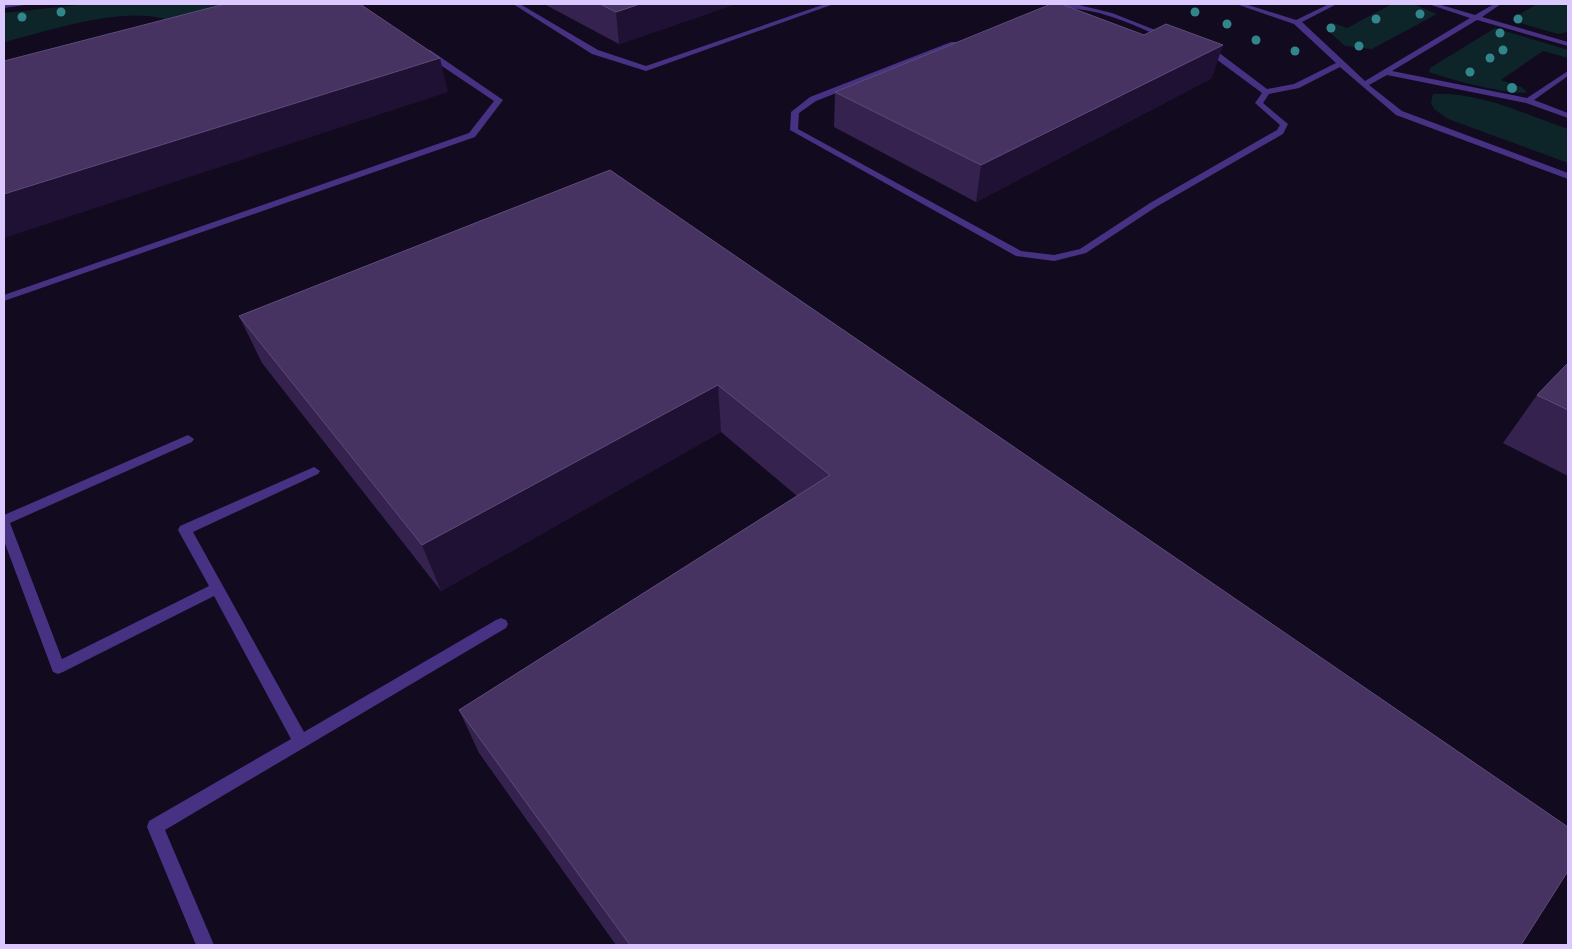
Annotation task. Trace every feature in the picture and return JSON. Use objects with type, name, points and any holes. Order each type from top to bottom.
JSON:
[{"type":"street","points":[[4,6],[28,4]]},
{"type":"street","points":[[516,4],[595,52],[646,69],[831,4]]},
{"type":"street","points":[[1039,11],[1052,6],[1074,4],[1093,8],[1180,41]]},
{"type":"street","points":[[1239,4],[1297,22],[1364,85],[1399,113],[1568,176]]},
{"type":"street","points":[[1297,22],[1334,4]]},
{"type":"street","points":[[1431,4],[1568,44]]},
{"type":"street","points":[[1364,85],[1498,4]]},
{"type":"street","points":[[959,42],[812,99],[794,112],[794,130],[1019,254],[1054,258],[1083,251],[1153,205],[1280,132],[1284,124],[1259,103],[1266,92],[1296,86],[1341,63]]},
{"type":"street","points":[[4,298],[472,135],[499,100],[419,47]]},
{"type":"street","points":[[1198,48],[1215,54],[1266,92]]},
{"type":"street","points":[[1385,72],[1528,101],[1568,116]]},
{"type":"street","points":[[1528,101],[1568,73]]},
{"type":"street","points":[[188,439],[4,522],[58,668],[217,588]]},
{"type":"street","points":[[301,742],[185,530],[314,471]]},
{"type":"street","points":[[205,945],[155,827],[501,624]]},
{"type":"green space","points":[[86,4],[231,4],[179,25],[161,18],[117,16],[69,25],[4,42],[4,13]]},
{"type":"green space","points":[[1386,4],[1413,4],[1437,14],[1372,49],[1345,46],[1325,28],[1333,23],[1347,28],[1390,5]]},
{"type":"green space","points":[[1537,4],[1568,4],[1568,32],[1558,34],[1513,21],[1513,18]]},
{"type":"green space","points":[[1495,28],[1568,50],[1568,58],[1543,51],[1501,80],[1521,87],[1527,92],[1520,93],[1479,86],[1429,72],[1430,68]]},
{"type":"green space","points":[[1433,94],[1451,94],[1485,100],[1568,129],[1568,163],[1448,119],[1434,109],[1431,103]]},
{"type":"building","points":[[225,4],[360,4],[440,58],[4,194],[4,61]]},
{"type":"building","points":[[600,4],[640,4],[616,12]]},
{"type":"building","points":[[1051,4],[1061,4],[1144,35],[1166,24],[1223,45],[981,165],[835,92]]},
{"type":"building","points":[[610,170],[1568,827],[1568,871],[1521,945],[630,945],[459,710],[830,475],[718,385],[422,545],[239,316]]},
{"type":"building","points":[[1568,363],[1568,410],[1537,395]]}]
